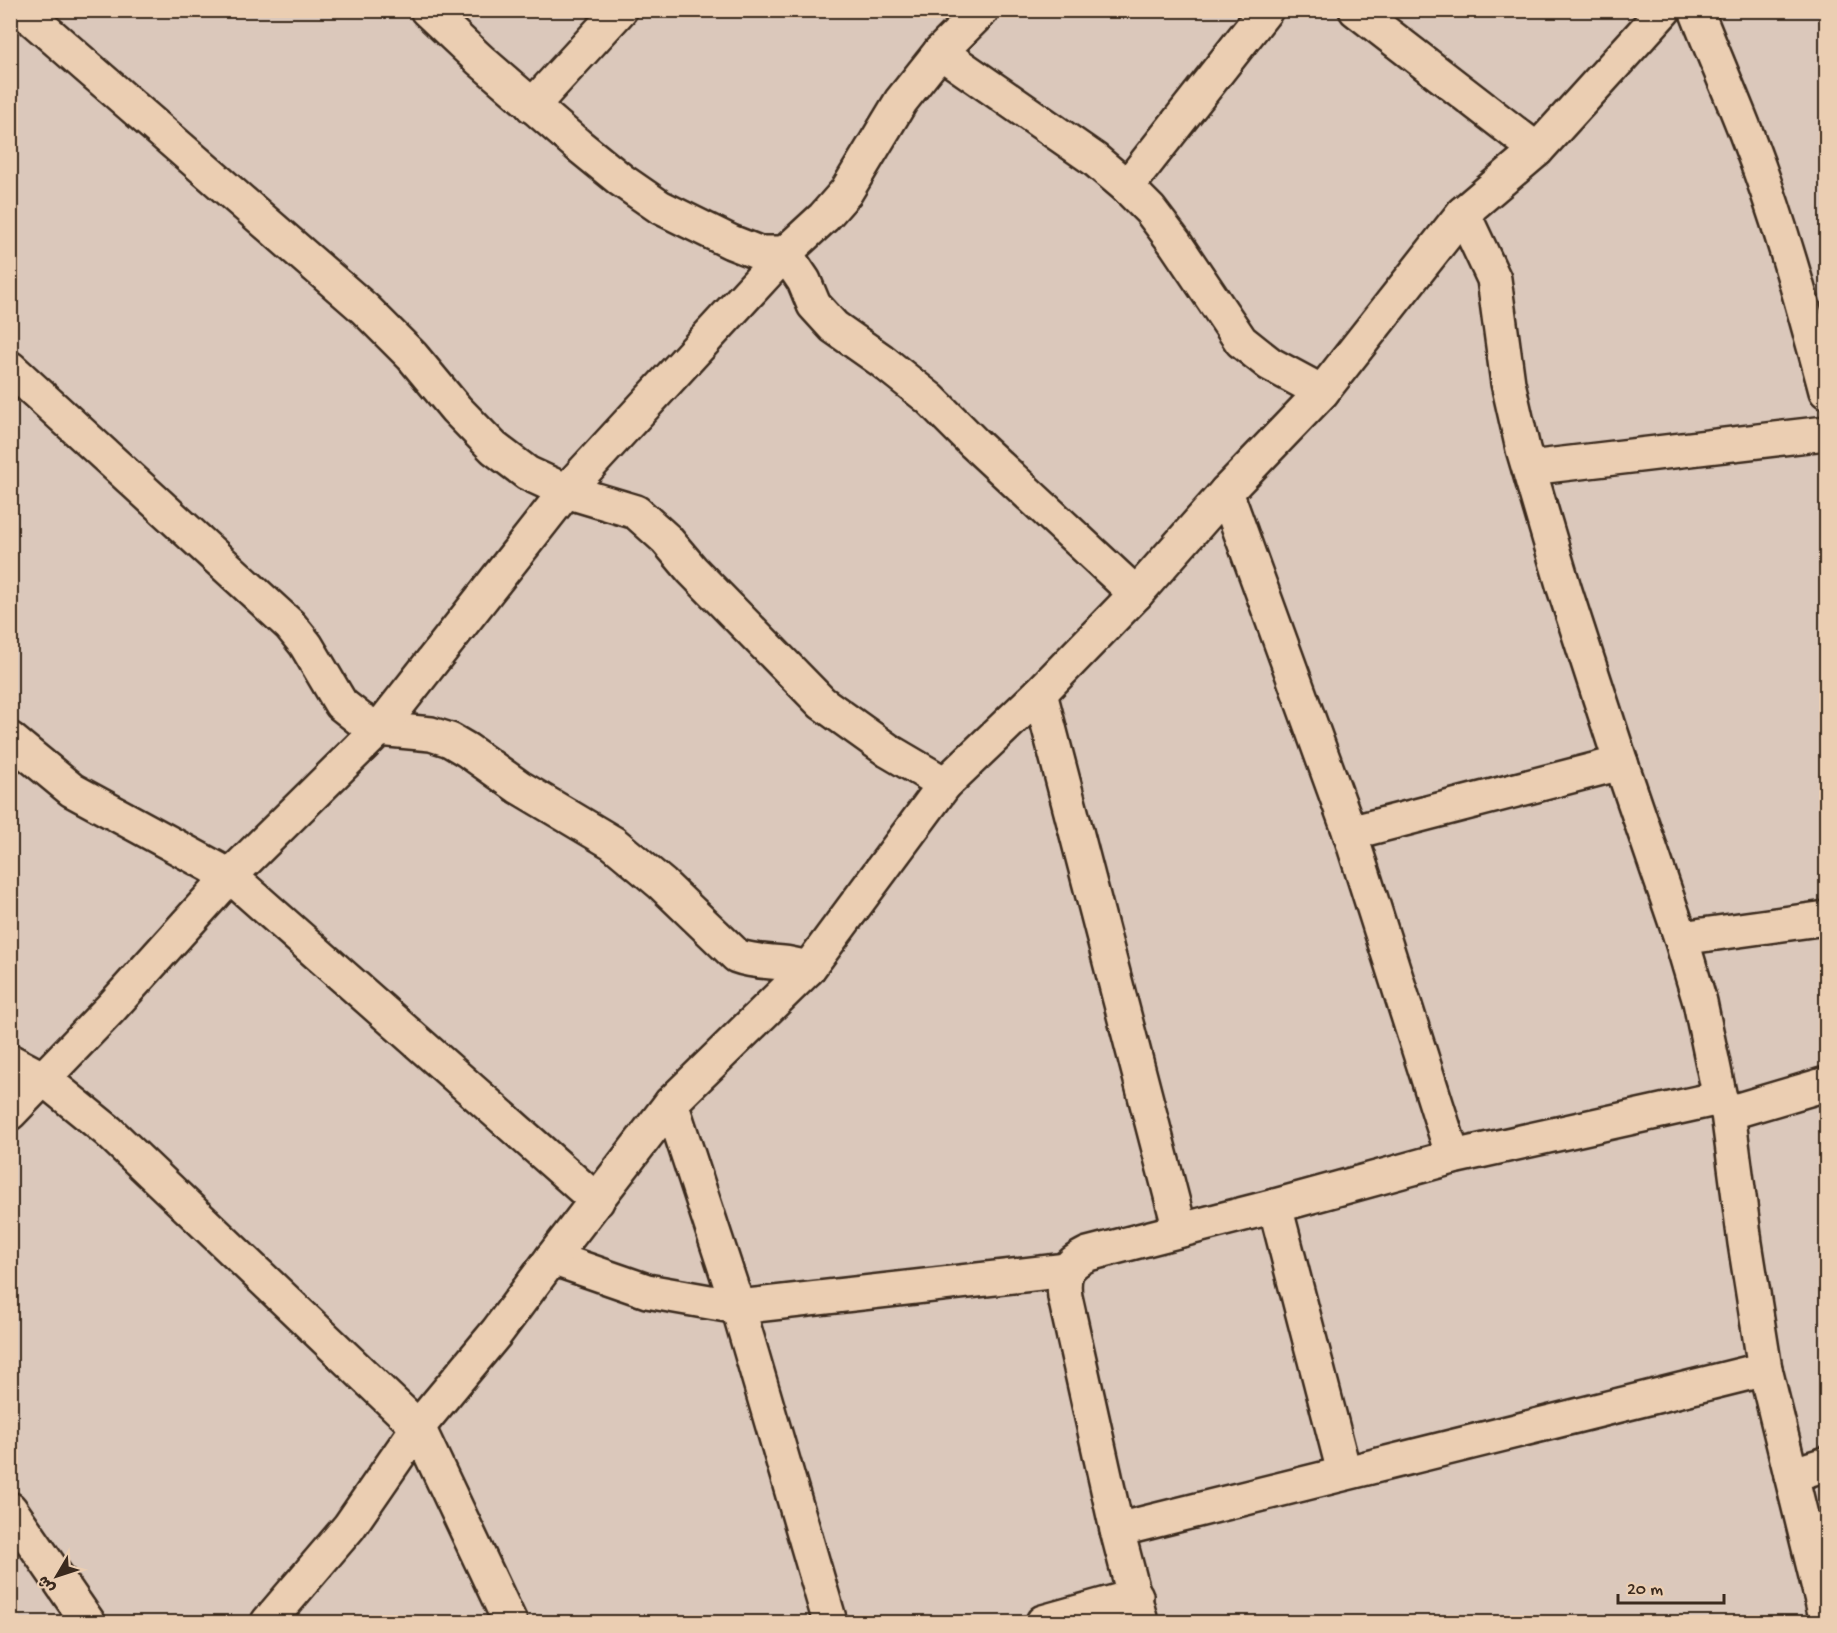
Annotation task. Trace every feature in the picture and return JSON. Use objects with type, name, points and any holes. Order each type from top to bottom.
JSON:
[{"type":"street","points":[[22,10],[365,309],[412,356],[456,409],[494,448],[527,473],[566,491],[636,512],[666,539],[692,570],[822,703],[889,751],[945,784]]},
{"type":"street","points":[[428,10],[532,106],[621,180],[660,207],[731,242],[759,252],[785,254]]},
{"type":"street","points":[[532,106],[620,10]]},
{"type":"street","points":[[10,1113],[111,1008],[230,876],[379,729],[566,491],[785,254],[824,218],[846,192],[901,101],[940,52],[982,10]]},
{"type":"street","points":[[1127,187],[1266,10]]},
{"type":"street","points":[[1356,10],[1537,150]]},
{"type":"street","points":[[268,1623],[349,1527],[418,1427],[497,1332],[671,1103],[808,969],[945,784],[1040,693],[1136,594],[1226,492],[1322,392],[1463,213],[1537,150],[1664,10]]},
{"type":"street","points":[[1696,10],[1747,134],[1774,212],[1804,307],[1827,392]]},
{"type":"street","points":[[940,52],[1094,159],[1127,187],[1150,210],[1175,243],[1241,340],[1270,364],[1322,392]]},
{"type":"street","points":[[1463,213],[1494,279],[1508,383],[1529,468],[1564,588],[1681,938],[1700,1002],[1724,1106],[1765,1369],[1827,1617]]},
{"type":"street","points":[[785,254],[804,281],[814,305],[834,327],[930,399],[1136,594]]},
{"type":"street","points":[[10,368],[290,625],[306,645],[341,704],[360,719],[379,729],[431,734],[450,740],[519,787],[613,843],[662,884],[737,956],[749,961],[793,964],[808,969]]},
{"type":"street","points":[[1529,468],[1827,433]]},
{"type":"street","points":[[1226,492],[1350,833],[1453,1157]]},
{"type":"street","points":[[1040,693],[1180,1230]]},
{"type":"street","points":[[10,739],[72,790],[230,876],[597,1201]]},
{"type":"street","points":[[1350,833],[1621,763]]},
{"type":"street","points":[[1681,938],[1827,918]]},
{"type":"street","points":[[10,1061],[44,1079],[108,1131],[418,1427],[510,1623]]},
{"type":"street","points":[[1043,1623],[1138,1609],[1117,1530],[1065,1297],[1063,1282],[1067,1270],[1076,1260],[1088,1254],[1453,1157],[1724,1106],[1827,1084]]},
{"type":"street","points":[[671,1103],[738,1307],[830,1623]]},
{"type":"street","points":[[1275,1206],[1344,1472]]},
{"type":"street","points":[[552,1258],[646,1291],[738,1307],[1067,1270]]},
{"type":"street","points":[[1117,1530],[1765,1369]]},
{"type":"street","points":[[1791,1475],[1827,1464]]},
{"type":"street","points":[[10,1509],[88,1623]]}]
